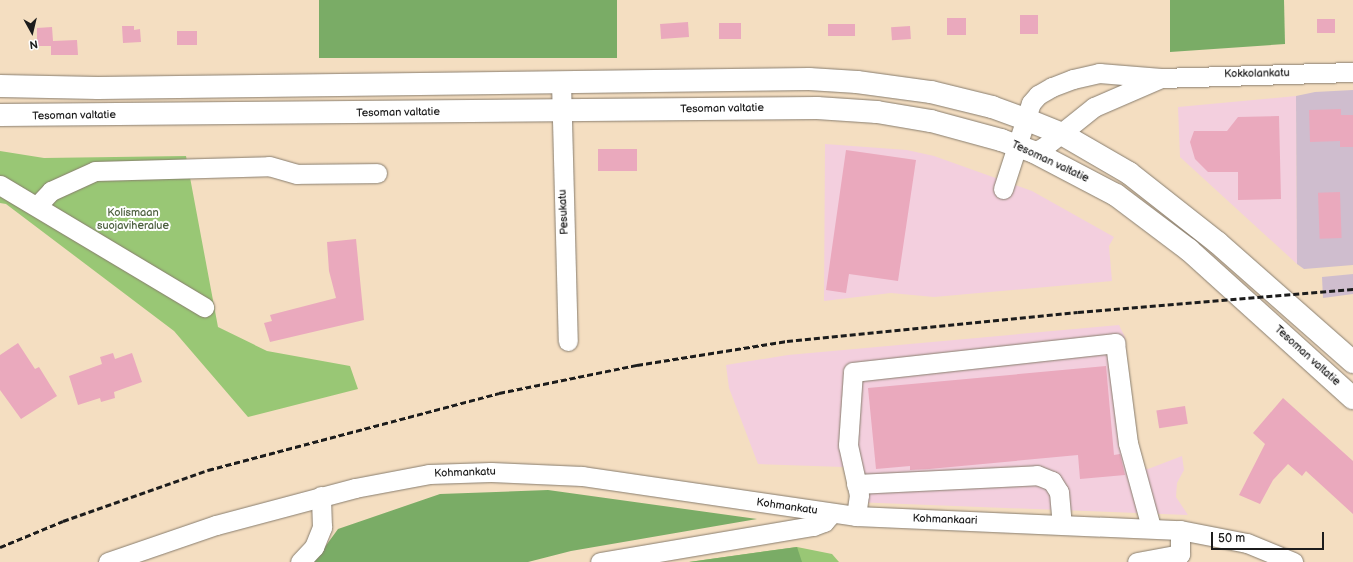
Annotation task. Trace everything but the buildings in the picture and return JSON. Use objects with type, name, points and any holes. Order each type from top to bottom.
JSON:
[{"type":"main road","points":[[0,86],[98,88],[809,79],[857,82],[963,99],[1025,119],[1060,133],[1135,178],[1218,243],[1353,362]]},
{"type":"main road","name":"Tesoman valtatie","points":[[0,115],[843,109],[931,121],[1025,148],[1116,195],[1160,226],[1353,398]]},
{"type":"street","name":"Kokkolankatu","points":[[1161,78],[1094,107],[1044,147],[1025,148],[1025,119],[1031,103],[1038,95],[1072,79],[1100,73],[1161,78],[1353,72]]},
{"type":"street","name":"Pesukatu","points":[[561,82],[568,341]]},
{"type":"street","points":[[1003,189],[1025,148]]},
{"type":"street","points":[[37,206],[51,191],[95,171],[269,166],[298,174],[377,173]]},
{"type":"street","points":[[0,185],[204,307]]},
{"type":"street","points":[[856,516],[858,495],[848,445],[853,372],[1115,343],[1128,443],[1151,527]]},
{"type":"street","name":"Kohmankatu","points":[[108,562],[216,525],[321,496],[429,474],[538,473],[582,476],[832,513]]},
{"type":"street","points":[[856,484],[1037,475],[1052,481],[1059,492],[1062,524]]},
{"type":"street","points":[[300,562],[314,547],[322,527],[321,496]]},
{"type":"street","points":[[600,562],[812,526],[824,522],[832,513]]},
{"type":"street","name":"Kohmankaari","points":[[832,513],[856,516],[1151,527],[1180,530],[1247,543],[1294,562]]},
{"type":"street","points":[[1137,562],[1180,554],[1180,530]]},
{"type":"shaded area","points":[[1353,90],[1353,265],[1304,269],[1297,264],[1296,96],[1315,92]]},
{"type":"shaded area","points":[[1296,96],[1297,264],[1180,157],[1178,107]]},
{"type":"shaded area","points":[[825,144],[907,150],[934,156],[1032,191],[1114,237],[1109,246],[1112,281],[934,297],[891,293],[824,301]]},
{"type":"shaded area","points":[[1353,274],[1353,294],[1323,298],[1322,277]]},
{"type":"shaded area","points":[[1119,325],[1125,337],[1135,457],[1141,467],[1148,469],[1182,456],[1184,470],[1177,483],[1176,497],[1188,515],[854,502],[844,467],[758,464],[729,388],[726,365],[788,355]]},
{"type":"green space","points":[[319,0],[617,0],[617,58],[319,58]]},
{"type":"green space","points":[[1170,0],[1284,0],[1285,44],[1170,52]]},
{"type":"green space","name":"Kolismaan suojaviheralue","points":[[0,151],[44,158],[186,156],[218,327],[267,351],[350,366],[358,389],[248,417],[174,331],[6,204],[0,203]]},
{"type":"green space","points":[[548,490],[757,519],[571,551],[528,562],[314,562],[338,529],[440,494]]},
{"type":"green space","points":[[797,547],[832,554],[839,562],[689,562]]},
{"type":"green space","points":[[797,547],[802,562],[689,562]]},
{"type":"railway","points":[[0,547],[63,521],[208,470],[499,393],[637,365],[787,341],[1078,312],[1353,289]]}]
